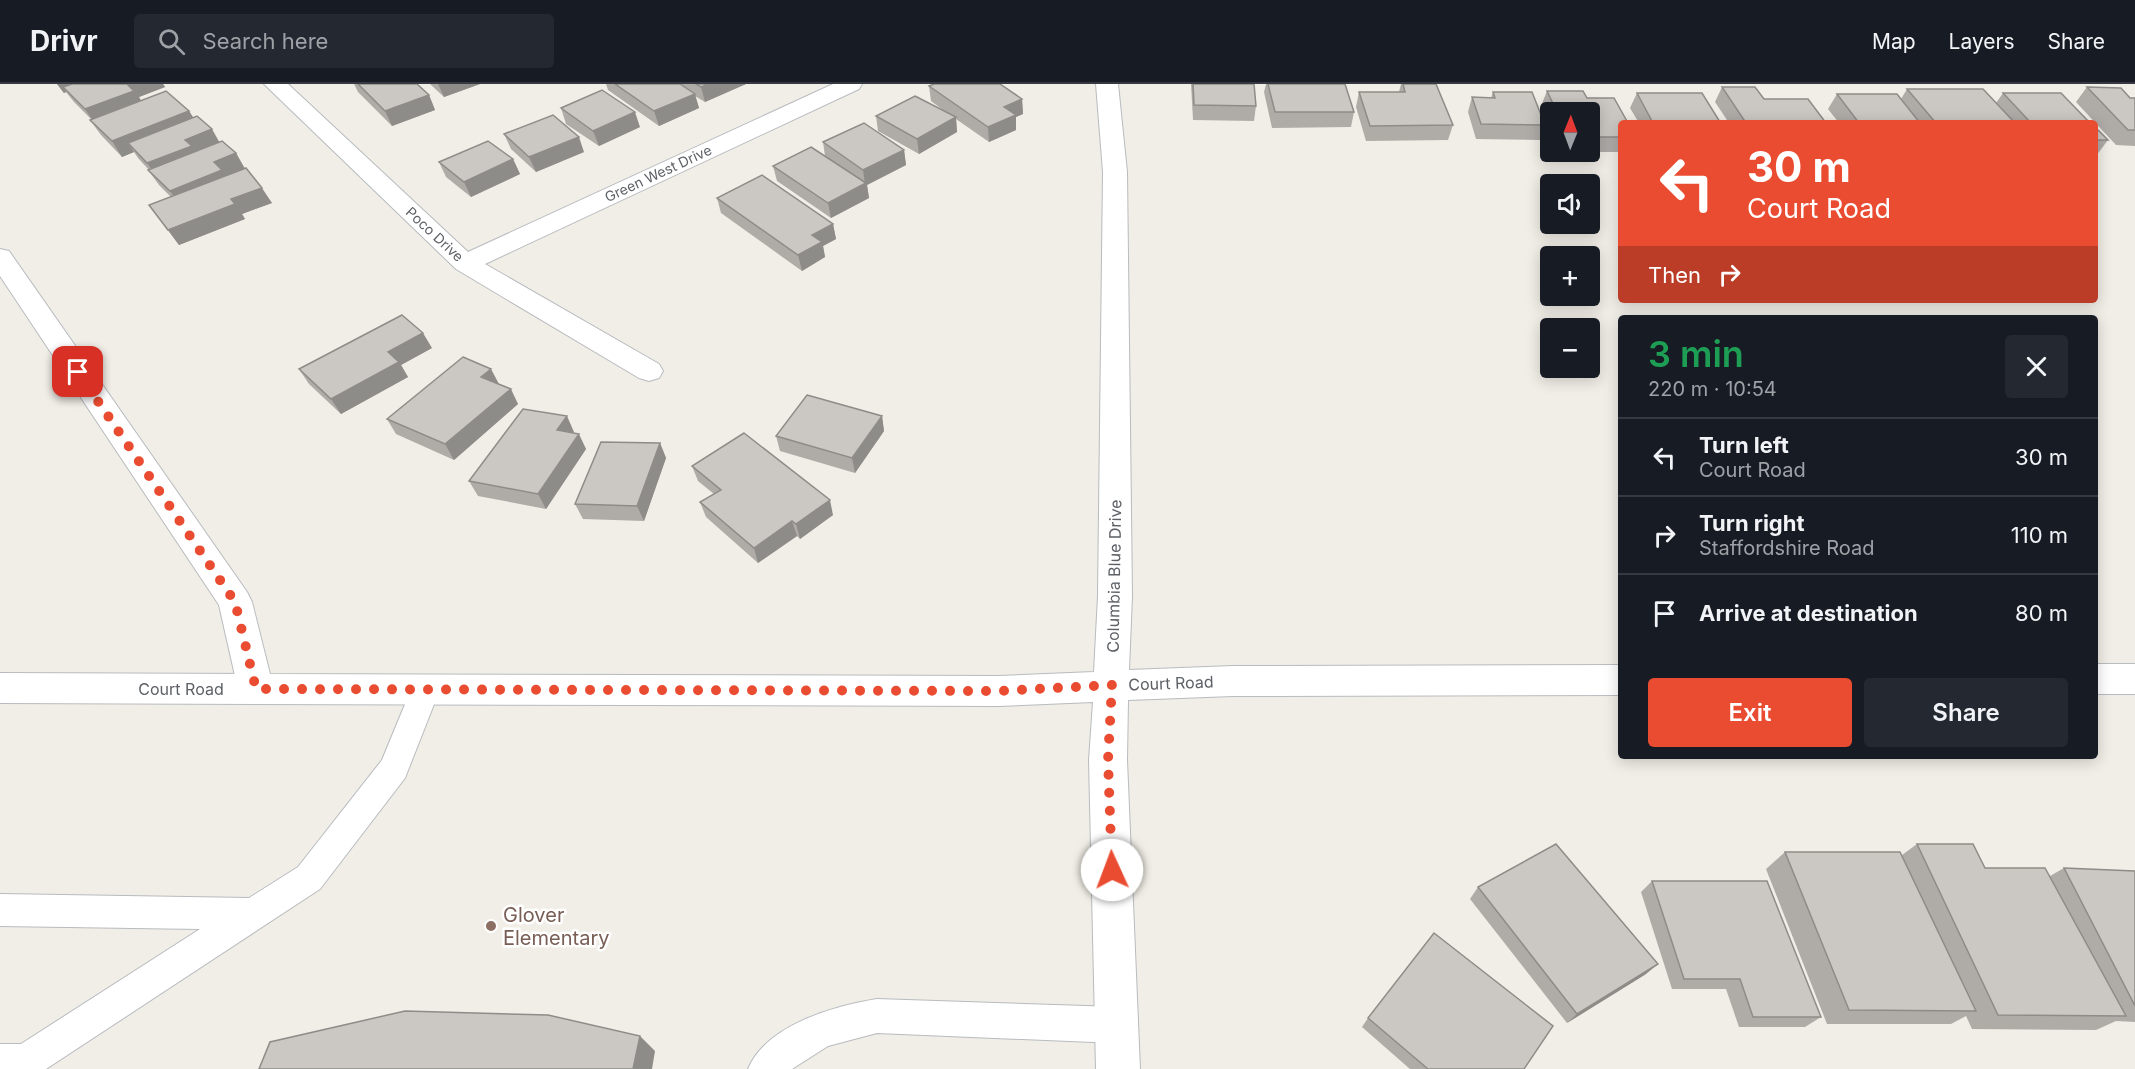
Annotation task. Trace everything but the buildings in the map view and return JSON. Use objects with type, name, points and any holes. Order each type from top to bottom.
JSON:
[{"type":"street","name":"Poco Drive","points":[[277,84],[465,262],[649,371]]},
{"type":"street","name":"Green West Drive","points":[[465,262],[851,84]]},
{"type":"street","name":"Columbia Blue Drive","points":[[1107,84],[1115,172],[1115,596],[1108,760],[1118,1069]]},
{"type":"street","points":[[0,257],[235,602],[256,689]]},
{"type":"street","points":[[2098,679],[2135,678]]},
{"type":"street","name":"Court Road","points":[[0,688],[999,691],[1233,681],[1618,680]]},
{"type":"lane","points":[[0,1062],[25,1062],[309,878],[394,768],[425,689]]},
{"type":"lane","points":[[0,910],[252,914]]},
{"type":"lane","points":[[766,1069],[801,1040],[840,1022],[877,1017],[1117,1025]]},
{"type":"place","name":"Glover Elementary","points":[[491,926]]},
{"type":"route","points":[[78,372],[235,602],[256,689],[999,691],[1112,685],[1108,760],[1112,870]]}]
